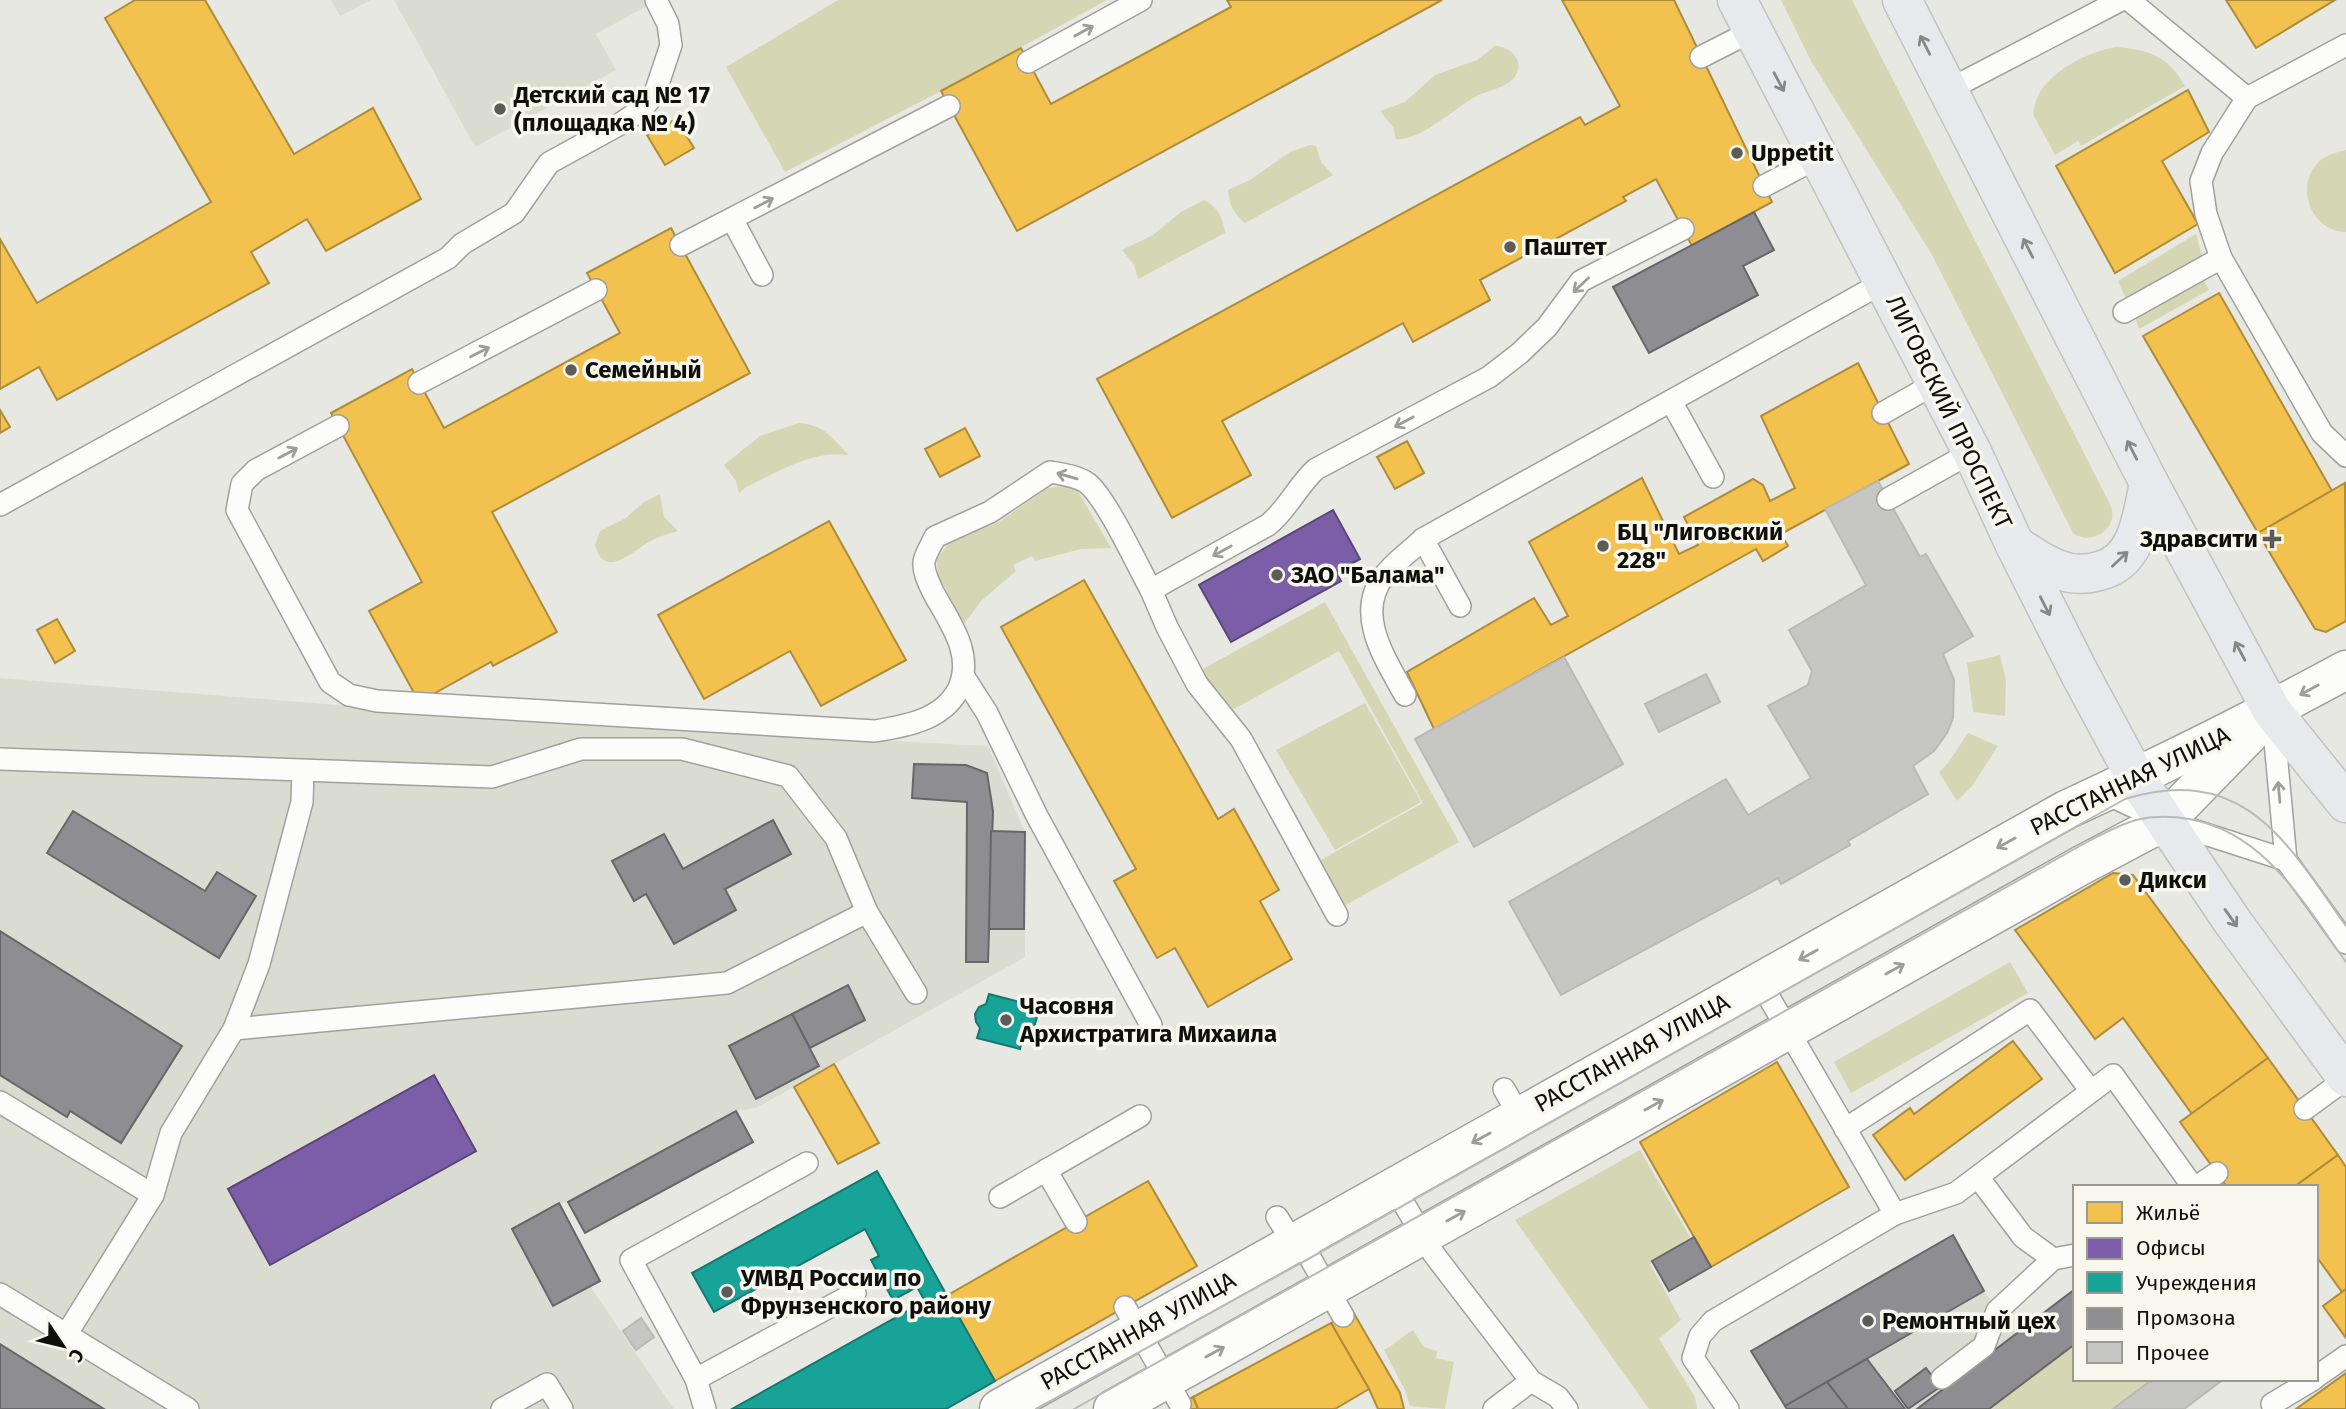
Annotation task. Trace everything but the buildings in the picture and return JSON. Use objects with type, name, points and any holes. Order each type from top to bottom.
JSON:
[{"type":"main road","points":[[1902,0],[2149,483],[2272,711],[2346,803]]},
{"type":"main road","name":"ЛИГОВСКИЙ ПРОСПЕКТ","points":[[1744,16],[1972,452],[2081,676],[2120,785],[2165,821],[2232,920],[2346,1078]]},
{"type":"main road","points":[[2015,545],[2057,569],[2084,575],[2108,569],[2126,556],[2138,534],[2149,483]]},
{"type":"street","name":"РАССТАННАЯ УЛИЦА","points":[[999,1409],[1131,1319],[1290,1234],[1394,1187],[1512,1103],[1760,982],[2066,810],[2272,711],[2346,670]]},
{"type":"street","name":"РАССТАННАЯ УЛИЦА","points":[[1113,1409],[1173,1392],[1335,1302],[1421,1236],[2080,866],[2165,821],[2272,711]]},
{"type":"lane","points":[[0,505],[448,258],[462,244],[514,213],[549,163],[620,124],[641,110],[655,93],[671,45],[668,24],[656,0]]},
{"type":"lane","points":[[1028,62],[1141,0]]},
{"type":"lane","points":[[1948,90],[2122,0]]},
{"type":"lane","points":[[2129,0],[2246,98]]},
{"type":"lane","points":[[1702,57],[1744,16]]},
{"type":"lane","points":[[2346,45],[2246,98],[2213,153],[2201,181],[2206,214],[2221,258],[2322,433],[2346,456]]},
{"type":"lane","points":[[681,245],[949,106]]},
{"type":"lane","points":[[1764,186],[1819,157]]},
{"type":"lane","points":[[732,219],[762,275]]},
{"type":"lane","points":[[1151,590],[1268,525],[1281,514],[1304,479],[1316,469],[1489,377],[1547,327],[1581,281],[1683,229]]},
{"type":"lane","points":[[2124,312],[2221,258]]},
{"type":"lane","points":[[1405,695],[1377,642],[1371,601],[1384,576],[1423,539],[1884,282]]},
{"type":"lane","points":[[419,383],[596,290]]},
{"type":"lane","points":[[1883,413],[1936,383]]},
{"type":"lane","points":[[1671,401],[1713,477]]},
{"type":"lane","points":[[338,426],[256,470],[242,484],[237,510],[330,682],[349,695],[377,701],[875,732],[906,726],[951,704],[964,677],[963,649],[926,578],[924,561],[935,537],[990,512],[1050,472],[1071,476],[1087,483],[1100,498],[1151,590],[1197,684],[1241,739],[1338,915]]},
{"type":"lane","points":[[1888,499],[1972,452]]},
{"type":"lane","points":[[1423,539],[1460,606]]},
{"type":"lane","points":[[964,677],[987,713],[1037,816],[1151,1025]]},
{"type":"lane","points":[[2272,711],[2286,860],[2346,943]]},
{"type":"lane","points":[[0,759],[492,777],[581,750],[682,749],[788,776],[836,838],[867,912],[916,993]]},
{"type":"lane","points":[[66,1335],[153,1195],[171,1133],[234,1029],[263,950],[302,802],[303,771]]},
{"type":"lane","points":[[2165,821],[2286,860]]},
{"type":"lane","points":[[234,1029],[727,983],[867,912]]},
{"type":"lane","points":[[1760,982],[1895,1214]]},
{"type":"lane","points":[[1844,1129],[2030,1010],[2091,1091]]},
{"type":"lane","points":[[1728,1409],[1693,1358],[1700,1336],[1713,1321],[1895,1214],[1956,1193],[2113,1075],[2194,1185]]},
{"type":"lane","points":[[2305,1109],[2346,1078]]},
{"type":"lane","points":[[0,1102],[153,1195]]},
{"type":"lane","points":[[1000,1197],[1140,1116]]},
{"type":"lane","points":[[705,1409],[696,1379],[631,1259],[807,1163]]},
{"type":"lane","points":[[1046,1170],[1076,1222]]},
{"type":"lane","points":[[2198,1185],[2217,1172]]},
{"type":"lane","points":[[1978,1177],[2023,1237],[2053,1259]]},
{"type":"lane","points":[[1394,1187],[1421,1236],[1531,1381],[1558,1397],[1567,1409]]},
{"type":"lane","points":[[1290,1234],[1335,1302]]},
{"type":"lane","points":[[1942,1378],[1984,1346],[1997,1311],[2053,1259],[2073,1255]]},
{"type":"lane","points":[[696,1379],[855,1293]]},
{"type":"lane","points":[[0,1294],[188,1409]]},
{"type":"lane","points":[[1131,1319],[1173,1392]]},
{"type":"lane","points":[[2318,1376],[2346,1356]]},
{"type":"lane","points":[[1493,1409],[1531,1381]]},
{"type":"lane","points":[[2270,1406],[2279,1381]]},
{"type":"lane","points":[[2270,1406],[2310,1381]]},
{"type":"lane","points":[[502,1409],[547,1384],[562,1409]]},
{"type":"shaded area","points":[[331,0],[371,0],[340,16]]},
{"type":"shaded area","name":"Детский сад № 17 (площадка № 4)","points":[[394,0],[658,0],[596,34],[616,70],[475,147]]},
{"type":"shaded area","points":[[0,678],[538,721],[988,746],[1025,832],[1025,957],[756,1108],[736,1111],[568,1202],[559,1204],[600,1281],[590,1286],[674,1409],[0,1409]]},
{"type":"shaded area","points":[[1953,1235],[1984,1291],[2016,1334],[1917,1409],[1787,1409],[1751,1351]]},
{"type":"green space","points":[[838,0],[1107,0],[785,172],[726,67]]},
{"type":"green space","points":[[1781,0],[1852,0],[2110,504],[2111,521],[2102,533],[2088,538],[2073,533],[1931,253],[1811,61]]},
{"type":"green space","points":[[1495,46],[1507,49],[1516,57],[1518,68],[1513,79],[1473,98],[1425,130],[1405,139],[1396,139],[1393,127],[1380,111],[1405,102],[1435,75],[1477,60]]},
{"type":"green space","points":[[2116,47],[2157,56],[2172,68],[2185,86],[2081,146],[2078,141],[2055,155],[2033,114],[2037,98],[2060,71],[2082,58]]},
{"type":"green space","points":[[1310,145],[1316,146],[1321,162],[1333,175],[1245,223],[1233,209],[1228,190],[1250,180],[1290,152]]},
{"type":"green space","points":[[2346,150],[2346,232],[2324,225],[2316,217],[2311,208],[2307,186],[2310,175],[2319,162]]},
{"type":"green space","points":[[1204,200],[1219,214],[1225,233],[1138,279],[1134,265],[1122,250],[1153,235],[1181,212]]},
{"type":"green space","points":[[2196,234],[2202,256],[2126,299],[2118,281]]},
{"type":"green space","points":[[2203,279],[2209,290],[2139,329],[2135,317]]},
{"type":"green space","points":[[799,423],[816,426],[849,455],[835,454],[808,459],[746,487],[739,493],[736,481],[724,465],[760,436]]},
{"type":"green space","points":[[1065,486],[1078,491],[1111,548],[1081,549],[1035,561],[1032,556],[1013,565],[1016,571],[981,601],[964,624],[938,575],[937,559],[949,543],[999,522],[1048,488]]},
{"type":"green space","points":[[660,494],[664,517],[678,531],[651,541],[619,561],[605,561],[595,545],[600,531],[626,518],[644,502]]},
{"type":"green space","points":[[1325,602],[1459,842],[1342,907],[1317,862],[1423,803],[1339,651],[1225,714],[1201,670]]},
{"type":"green space","points":[[2000,655],[2006,680],[2005,716],[1973,712],[1967,663]]},
{"type":"green space","points":[[1365,703],[1421,802],[1335,850],[1276,750]]},
{"type":"green space","points":[[1968,733],[1998,746],[1972,786],[1957,801],[1939,772]]},
{"type":"green space","points":[[2010,962],[2028,993],[1851,1093],[1834,1062]]},
{"type":"green space","points":[[1640,1150],[1690,1237],[1650,1264],[1681,1320],[1659,1339],[1695,1397],[1697,1409],[1649,1409],[1515,1220]]},
{"type":"green space","points":[[2073,1291],[2073,1381],[2221,1381],[2184,1409],[1917,1409]]},
{"type":"green space","points":[[1413,1330],[1424,1347],[1437,1351],[1436,1358],[1454,1362],[1445,1409],[1410,1406],[1405,1390],[1384,1350]]},
{"type":"tram line","points":[[1036,1409],[1310,1258],[2125,799],[2166,791],[2201,792],[2231,801],[2258,817],[2281,839],[2346,926]]},
{"type":"tram line","points":[[1074,1409],[2087,842],[2130,822],[2155,817],[2189,819],[2216,826],[2240,839],[2280,874],[2346,962]]},
{"type":"place","name":"Детский сад № 17 (площадка № 4)","points":[[500,109]]},
{"type":"place","name":"Uppetit","points":[[1737,153]]},
{"type":"place","name":"Паштет","points":[[1510,247]]},
{"type":"place","name":"Семейный","points":[[571,370]]},
{"type":"place","name":"Здравсити","points":[[2272,539]]},
{"type":"place","name":"БЦ \"Лиговский 228\"","points":[[1603,546]]},
{"type":"place","name":"ЗАО \"Балама\"","points":[[1277,575]]},
{"type":"place","name":"Дикси","points":[[2125,880]]},
{"type":"place","name":"Часовня Архистратига Михаила","points":[[1006,1020]]},
{"type":"place","name":"УМВД России по Фрунзенского району","points":[[727,1292]]},
{"type":"place","name":"Ремонтный цех","points":[[1868,1321]]}]
